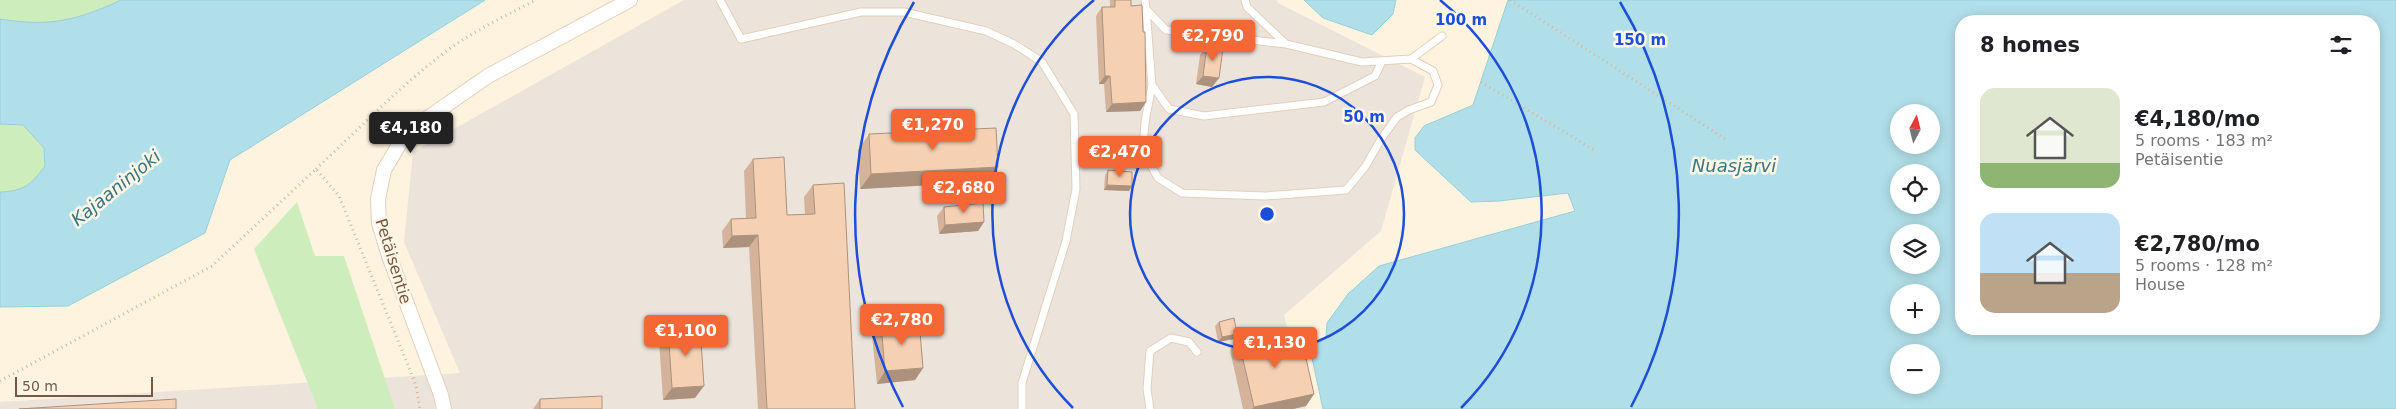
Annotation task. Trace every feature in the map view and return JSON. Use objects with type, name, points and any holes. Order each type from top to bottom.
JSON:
[{"type":"street","name":"Petäisentie","points":[[444,409],[441,395],[389,256],[379,222],[378,199],[384,170],[400,143],[419,124],[481,82],[630,0]]},
{"type":"lane","points":[[720,0],[741,39],[861,12],[904,12],[986,31],[1014,44],[1042,62],[1074,114],[1076,189],[1066,241],[1022,383],[1022,409]]},
{"type":"lane","points":[[1145,0],[1152,85],[1143,151],[1158,178],[1182,193],[1266,196],[1346,190],[1365,167],[1381,138],[1396,117],[1431,102],[1438,84],[1433,71],[1411,59],[1362,62],[1286,44],[1166,30],[1146,8]]},
{"type":"lane","points":[[1245,0],[1247,7],[1286,44]]},
{"type":"lane","points":[[1411,59],[1442,36]]},
{"type":"lane","points":[[1152,85],[1169,109],[1204,116],[1262,111],[1324,102],[1375,76],[1382,61]]},
{"type":"lane","points":[[1150,409],[1147,389],[1150,351],[1172,338],[1189,342],[1197,352]]},
{"type":"path","points":[[0,381],[212,266],[395,94],[441,55],[484,26],[536,0]]},
{"type":"path","points":[[1510,0],[1727,140]]},
{"type":"path","points":[[1481,82],[1594,150]]},
{"type":"path","points":[[316,169],[338,196],[416,385],[420,409]]},
{"type":"shaded area","points":[[684,0],[1277,0],[1278,3],[1425,77],[1381,231],[1284,315],[1306,409],[0,409],[0,402],[460,373],[404,242],[413,152]]},
{"type":"green space","points":[[0,0],[121,0],[77,19],[31,24],[0,19]]},
{"type":"green space","points":[[0,124],[23,125],[44,148],[45,166],[26,186],[0,192]]},
{"type":"green space","points":[[297,202],[315,256],[344,256],[395,409],[318,409],[254,249]]},
{"type":"water","name":"Kajaaninjoki","points":[[121,0],[485,0],[230,160],[205,233],[68,306],[0,307],[0,192],[26,186],[45,166],[44,148],[23,125],[0,124],[0,19],[33,22],[62,20],[90,13]]},
{"type":"water","points":[[1304,0],[1396,0],[1393,14],[1372,35],[1323,18]]},
{"type":"water","name":"Nuasjärvi","points":[[1508,0],[2396,0],[2396,409],[1323,409],[1310,349],[1326,338],[1327,323],[1348,294],[1379,266],[1575,211],[1568,193],[1499,201],[1471,202],[1415,150],[1415,138],[1424,126],[1473,105]]},
{"type":"building","points":[[1115,0],[1131,0],[1131,6],[1142,5],[1143,32],[1145,32],[1146,102],[1112,104],[1110,76],[1105,76],[1102,7],[1115,7]]},
{"type":"building","points":[[1207,46],[1223,48],[1219,78],[1203,76]]},
{"type":"building","points":[[996,128],[998,167],[871,174],[869,134]]},
{"type":"building","points":[[784,157],[787,215],[815,214],[813,185],[844,183],[855,409],[767,409],[758,235],[732,236],[731,219],[756,218],[753,159]]},
{"type":"building","points":[[1108,170],[1132,172],[1132,186],[1107,185]]},
{"type":"building","points":[[983,203],[984,222],[945,225],[944,207]]},
{"type":"building","points":[[1234,318],[1237,334],[1222,337],[1219,322]]},
{"type":"building","points":[[919,320],[923,368],[885,371],[881,323]]},
{"type":"building","points":[[700,326],[704,386],[672,388],[668,328]]},
{"type":"building","points":[[1281,329],[1286,349],[1303,345],[1314,394],[1254,407],[1238,338]]},
{"type":"building","points":[[602,396],[602,409],[540,409],[540,399]]},
{"type":"building","points":[[176,399],[176,409],[19,409]]}]
